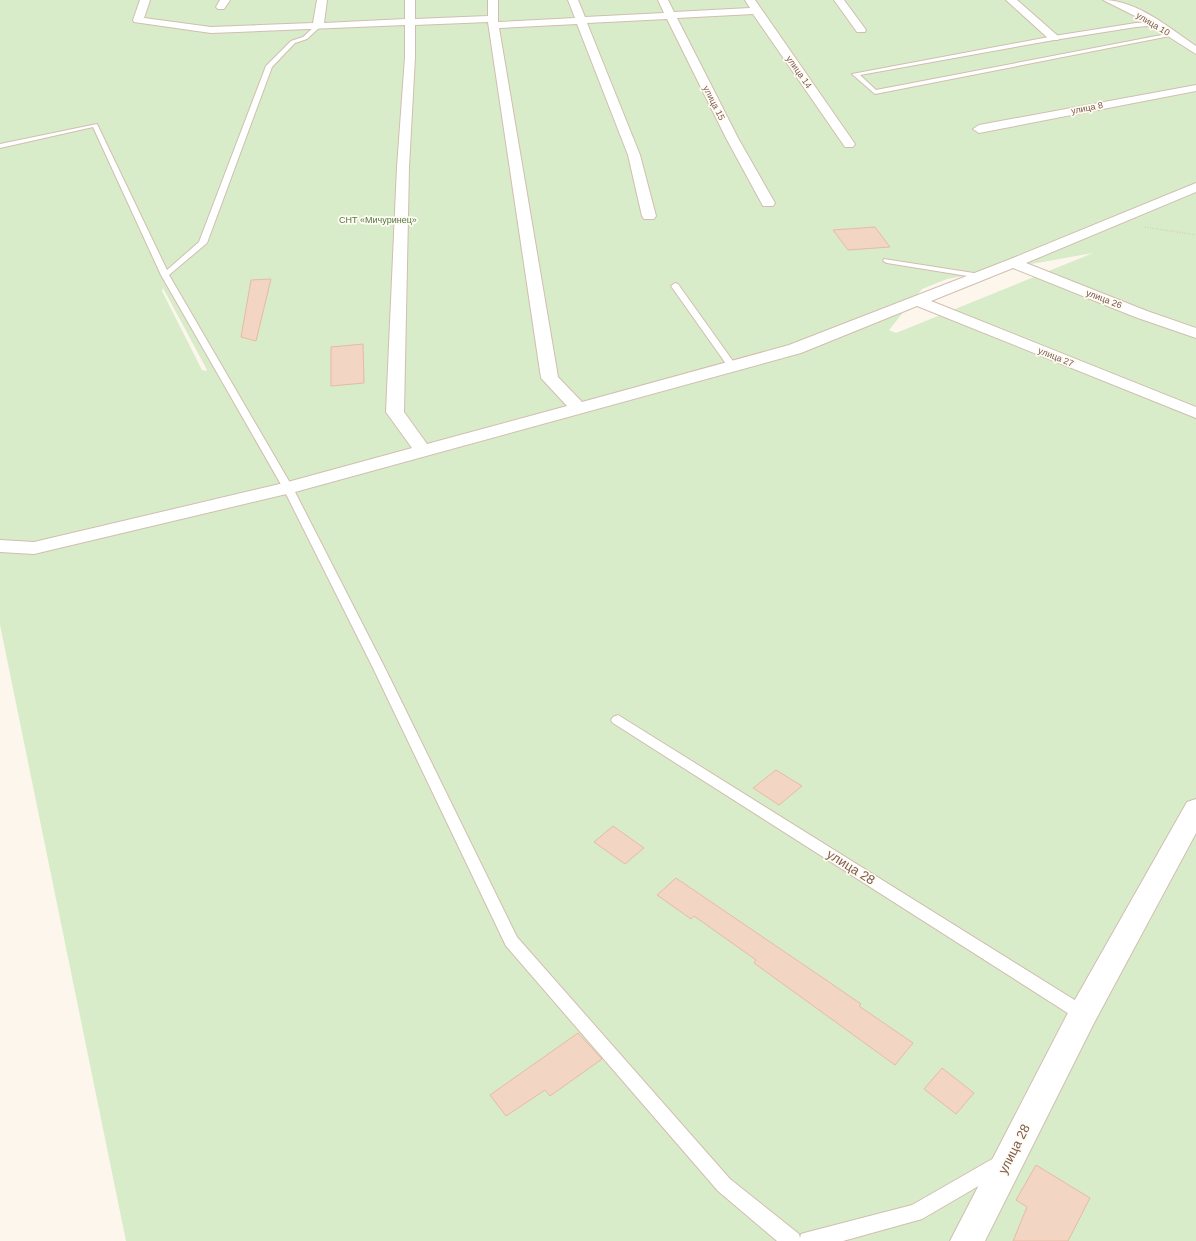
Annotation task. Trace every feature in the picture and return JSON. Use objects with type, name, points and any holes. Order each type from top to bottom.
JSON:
[{"type":"street","points":[[145,0],[140,10],[138,20],[211,30],[410,22],[582,21],[756,12]]},
{"type":"street","points":[[318,26],[322,0]]},
{"type":"street","points":[[410,0],[410,57],[403,175],[395,412],[423,451]]},
{"type":"street","points":[[493,0],[493,22],[550,378],[578,408]]},
{"type":"street","points":[[574,0],[634,155],[650,216]]},
{"type":"street","name":"улица 15","points":[[663,0],[732,138],[768,203]]},
{"type":"street","name":"улица 14","points":[[750,0],[756,12],[849,144]]},
{"type":"street","points":[[839,0],[862,30]]},
{"type":"street","points":[[1011,0],[1054,38]]},
{"type":"street","name":"улица 10","points":[[1108,0],[1145,17],[1196,51]]},
{"type":"street","name":"улица 8","points":[[979,129],[1196,88]]},
{"type":"street","points":[[0,546],[11,548],[34,548],[288,488],[795,349],[1013,263],[1196,187]]},
{"type":"street","name":"улица 26","points":[[1013,263],[1141,314],[1196,333]]},
{"type":"street","name":"улица 27","points":[[917,300],[937,310],[1196,413]]},
{"type":"street","name":"улица 28","points":[[967,1241],[1083,1014],[1196,809]]},
{"type":"lane","points":[[1156,24],[1136,25],[1054,38],[855,74],[875,92],[1172,35]]},
{"type":"lane","points":[[165,275],[203,243],[269,66],[293,42],[305,38],[318,26]]},
{"type":"lane","points":[[0,146],[95,125],[165,275],[288,488],[380,668],[511,941],[724,1185],[792,1241]]},
{"type":"lane","points":[[887,261],[980,276]]},
{"type":"lane","points":[[675,286],[732,366]]},
{"type":"lane","name":"улица 28","points":[[618,720],[1083,1014]]},
{"type":"lane","points":[[808,1241],[915,1213],[1008,1159]]},
{"type":"path","points":[[1104,225],[1148,228],[1196,235]]},
{"type":"green space","name":"СНТ «Мичуринец»","points":[[0,0],[1196,0],[1196,1241],[126,1241],[0,625]],"holes":[[[1093,253],[896,333],[889,330],[922,289],[947,279]],[[163,288],[207,370],[206,371],[202,370],[162,291]]]},
{"type":"building","points":[[875,227],[890,247],[848,250],[833,230]]},
{"type":"building","points":[[271,279],[256,341],[241,337],[251,280]]},
{"type":"building","points":[[363,344],[364,383],[331,386],[331,347]]},
{"type":"building","points":[[776,770],[802,786],[779,805],[753,788]]},
{"type":"building","points":[[613,826],[644,848],[625,864],[594,842]]},
{"type":"building","points":[[676,878],[861,1004],[859,1006],[913,1043],[895,1065],[754,963],[756,960],[694,916],[691,919],[657,895]]},
{"type":"building","points":[[578,1033],[602,1059],[550,1096],[545,1090],[506,1116],[490,1095]]},
{"type":"building","points":[[942,1068],[974,1093],[956,1114],[924,1089]]},
{"type":"building","points":[[1036,1165],[1090,1198],[1068,1241],[1013,1241],[1027,1207],[1016,1200]]}]
